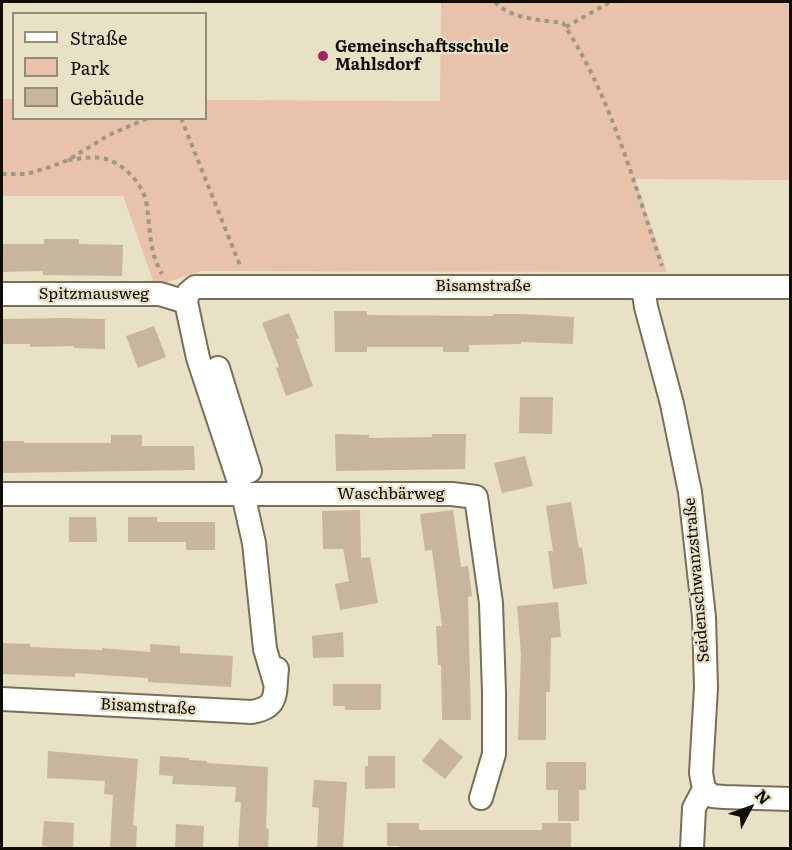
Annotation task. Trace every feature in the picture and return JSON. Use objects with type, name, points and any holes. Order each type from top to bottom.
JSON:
[{"type":"street","name":"Bisamstraße","points":[[2,699],[252,712],[266,710],[274,699],[275,683],[265,649],[249,494],[198,358],[186,302],[188,293],[195,287],[790,287]]},
{"type":"street","name":"Seidenschwanzstraße","points":[[644,287],[646,307],[672,404],[692,503],[704,617],[706,687],[701,773],[704,789]]},
{"type":"street","name":"Spitzmausweg","points":[[2,294],[160,294],[186,302]]},
{"type":"street","name":"Waschbärweg","points":[[2,494],[452,494],[476,497],[491,603],[494,692],[494,754],[481,798]]},
{"type":"street","points":[[692,849],[694,808],[704,789],[712,796],[790,799]]},
{"type":"path","points":[[495,2],[499,7],[522,16],[563,23],[579,48],[614,126],[669,287]]},
{"type":"path","points":[[566,27],[610,2]]},
{"type":"path","points":[[68,160],[109,135],[143,120]]},
{"type":"path","points":[[182,120],[248,286]]},
{"type":"path","points":[[2,174],[27,174],[68,160],[89,157],[103,158],[121,166],[135,180],[145,198],[154,259],[162,273],[186,302]]},
{"type":"green space","points":[[441,2],[790,2],[790,180],[635,179],[667,272],[201,271],[155,286],[123,196],[2,196],[2,99],[12,99],[12,120],[207,120],[207,100],[440,101]]},
{"type":"building","points":[[44,239],[79,239],[79,244],[123,245],[122,276],[43,275],[43,271],[2,272],[2,244],[44,244]]},
{"type":"building","points":[[334,311],[367,311],[367,315],[493,316],[493,314],[521,314],[574,317],[573,344],[521,342],[521,344],[469,345],[469,352],[443,352],[443,347],[367,347],[367,352],[335,352]]},
{"type":"building","points":[[289,313],[313,386],[286,396],[276,368],[279,367],[262,323]]},
{"type":"building","points":[[2,319],[105,319],[105,349],[2,344]]},
{"type":"building","points":[[154,326],[166,357],[138,368],[126,336]]},
{"type":"building","points":[[520,397],[553,397],[552,434],[519,433]]},
{"type":"building","points":[[335,434],[369,435],[369,438],[466,434],[465,469],[336,471]]},
{"type":"building","points":[[111,435],[142,435],[142,446],[194,446],[195,470],[2,473],[2,441],[111,443]]},
{"type":"building","points":[[525,456],[533,486],[502,493],[494,463]]},
{"type":"building","points":[[571,502],[579,548],[582,547],[587,584],[553,589],[548,551],[553,551],[546,506]]},
{"type":"building","points":[[360,510],[361,558],[370,557],[378,603],[340,610],[335,584],[349,581],[343,549],[323,549],[322,511]]},
{"type":"building","points":[[453,510],[461,567],[468,566],[472,596],[468,597],[471,720],[442,720],[441,665],[438,665],[436,626],[442,626],[432,550],[425,551],[420,514]]},
{"type":"building","points":[[69,517],[96,517],[97,542],[69,542]]},
{"type":"building","points":[[128,517],[157,517],[157,522],[215,522],[215,550],[186,550],[186,542],[128,542]]},
{"type":"building","points":[[558,602],[561,637],[551,638],[550,692],[546,692],[546,740],[518,740],[521,654],[517,606]]},
{"type":"building","points":[[343,632],[344,657],[313,658],[312,636]]},
{"type":"building","points":[[2,643],[30,644],[30,647],[102,650],[102,648],[150,652],[150,644],[180,646],[180,653],[233,656],[231,687],[148,682],[148,678],[75,673],[75,677],[2,674]]},
{"type":"building","points":[[333,684],[381,684],[381,710],[345,710],[345,706],[333,706]]},
{"type":"building","points":[[440,738],[463,757],[445,779],[422,761]]},
{"type":"building","points":[[48,751],[138,759],[133,825],[137,826],[136,849],[110,849],[113,795],[104,794],[105,781],[47,778]]},
{"type":"building","points":[[160,756],[189,758],[189,760],[207,761],[207,763],[268,767],[266,828],[269,829],[268,849],[238,849],[241,802],[235,802],[236,787],[172,784],[173,776],[159,775]]},
{"type":"building","points":[[368,756],[395,756],[395,788],[365,789],[365,766],[368,766]]},
{"type":"building","points":[[546,762],[586,762],[586,790],[579,790],[579,821],[558,821],[558,790],[546,790]]},
{"type":"building","points":[[314,780],[347,782],[343,849],[317,849],[319,808],[312,807]]},
{"type":"building","points":[[44,821],[74,823],[73,849],[42,846]]},
{"type":"building","points":[[387,823],[419,823],[419,830],[542,830],[542,823],[571,823],[571,849],[399,849],[399,846],[387,846]]},
{"type":"building","points":[[176,824],[204,826],[203,849],[175,849]]},
{"type":"place","name":"Gemeinschaftsschule Mahlsdorf","points":[[323,56]]}]
